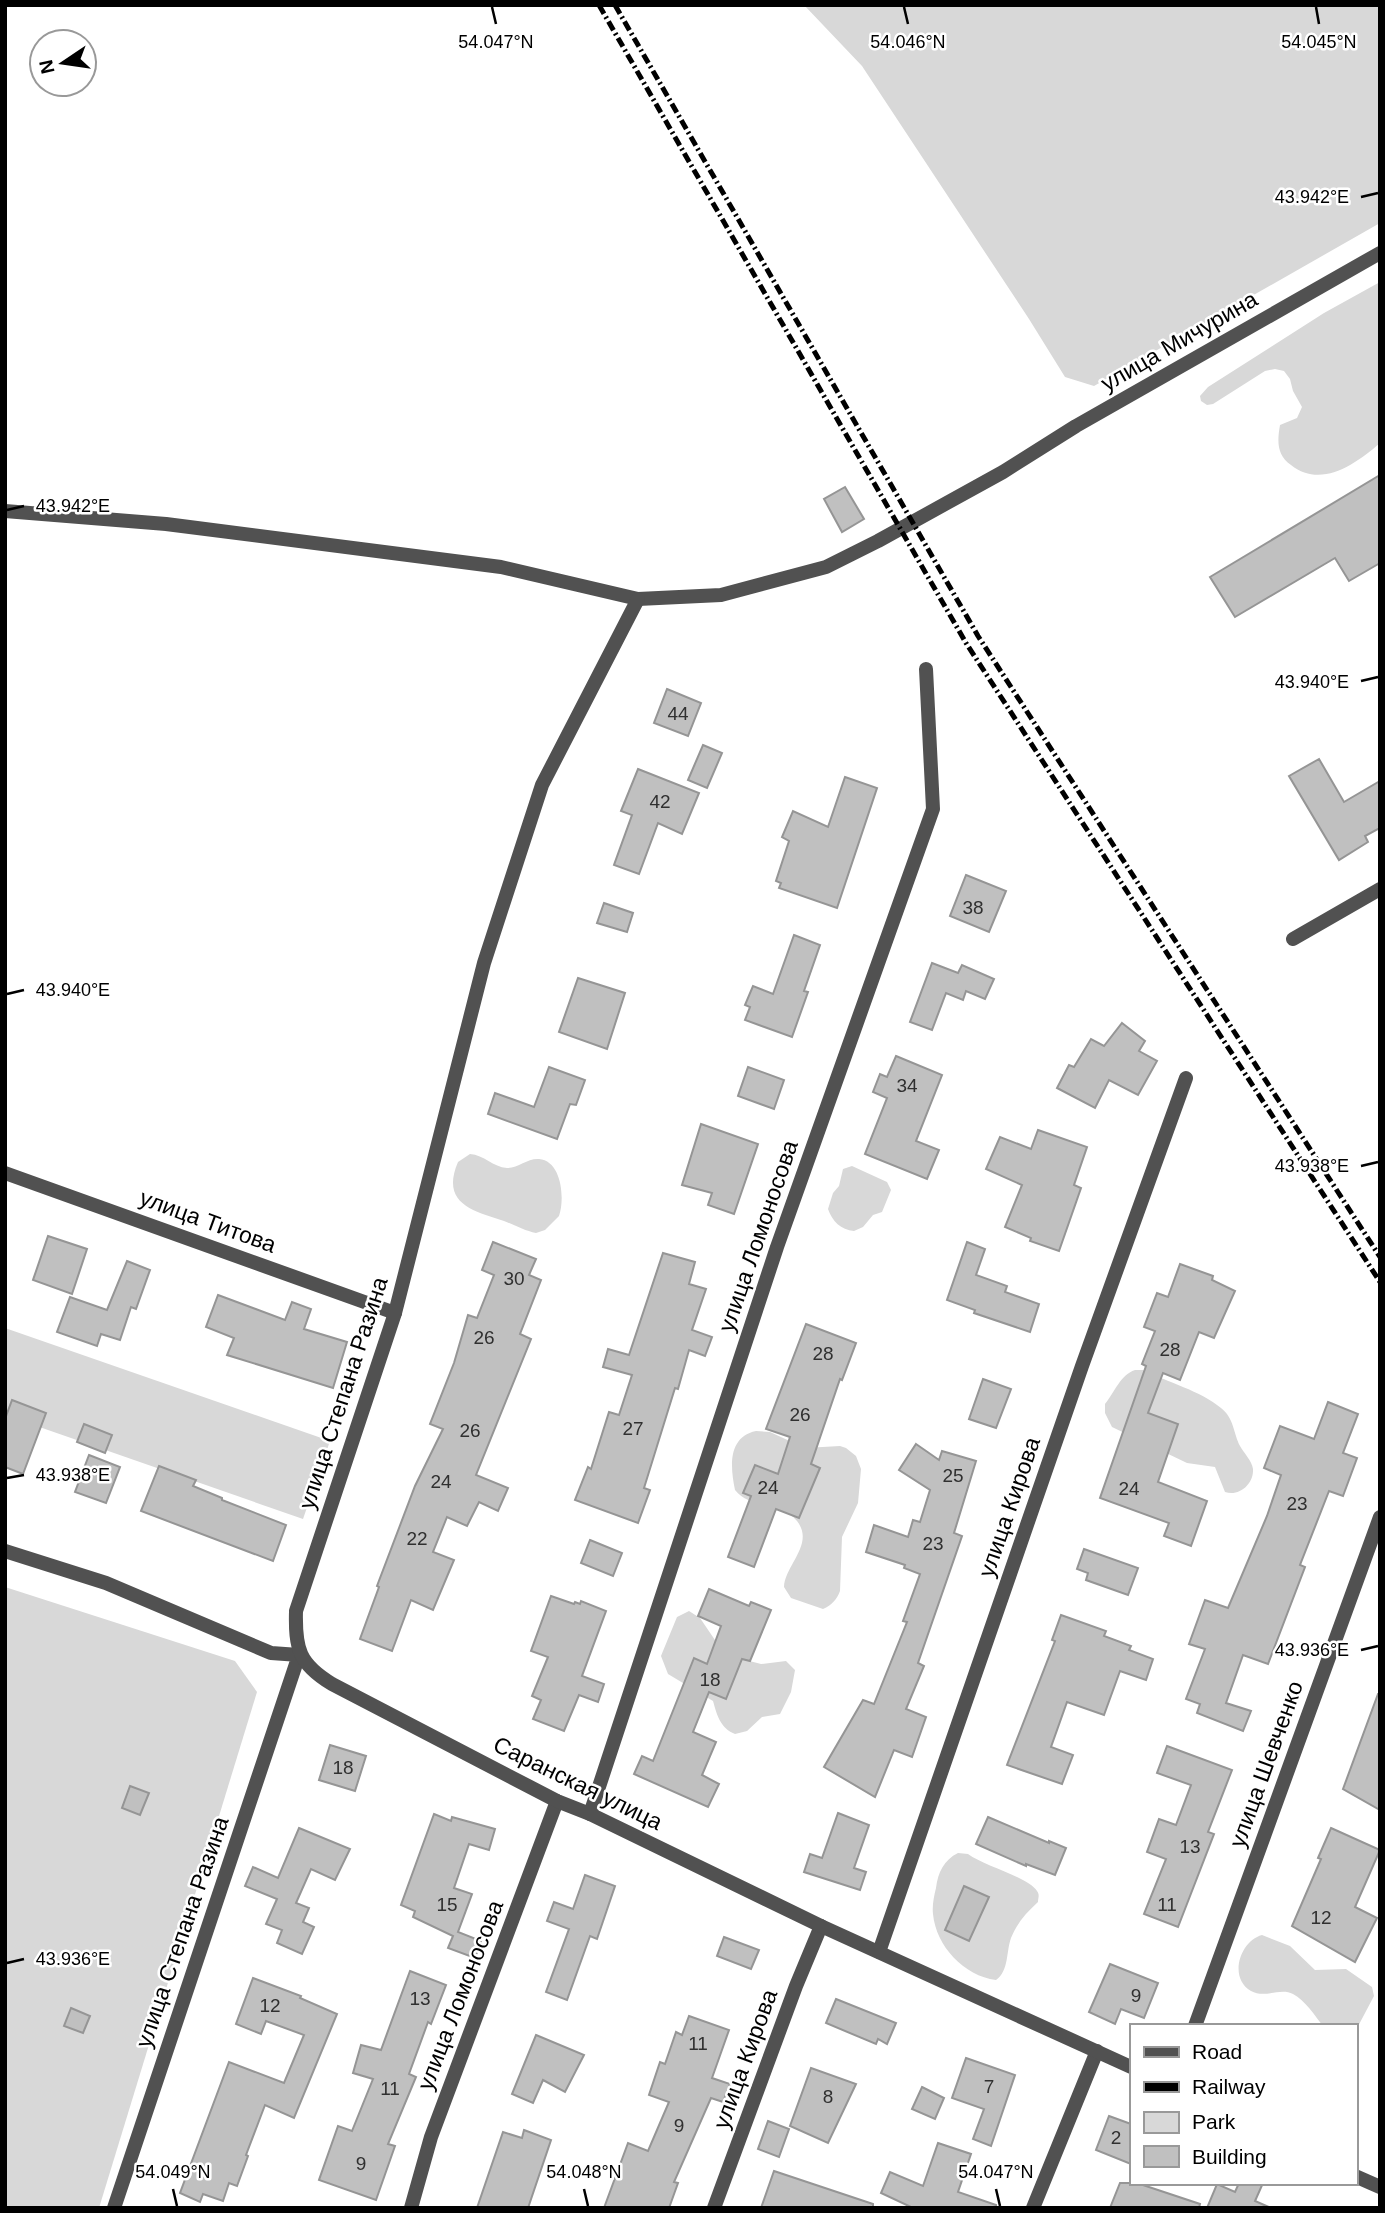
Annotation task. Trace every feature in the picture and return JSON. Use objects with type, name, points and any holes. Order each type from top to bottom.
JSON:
[{"type":"street","name":"улица Мичурина","points":[[5,511],[166,524],[501,567],[638,598],[721,595],[826,567],[1003,472],[1076,426],[1380,253]]},
{"type":"street","name":"улица Степана Разина","points":[[114,2208],[299,1655],[295,1635],[296,1611],[395,1313],[484,963],[542,785],[638,598]]},
{"type":"street","name":"улица Ломоносова","points":[[590,1814],[776,1247],[933,809],[926,668]]},
{"type":"street","points":[[1293,939],[1380,889]]},
{"type":"street","name":"улица Кирова","points":[[879,1952],[1077,1379],[1186,1078]]},
{"type":"street","name":"улица Титова","points":[[5,1173],[395,1313]]},
{"type":"street","name":"улица Шевченко","points":[[1196,2024],[1380,1517]]},
{"type":"street","points":[[5,1550],[106,1583],[271,1653],[299,1655]]},
{"type":"street","name":"Саранская улица","points":[[299,1655],[313,1673],[332,1684],[557,1801],[590,1814],[821,1926],[1130,2067]]},
{"type":"street","name":"улица Ломоносова","points":[[411,2208],[431,2137],[557,1801]]},
{"type":"street","name":"улица Кирова","points":[[714,2208],[821,1926]]},
{"type":"street","points":[[1033,2208],[1097,2051]]},
{"type":"street","points":[[1357,2177],[1380,2188]]},
{"type":"green space","points":[[804,5],[1380,5],[1380,223],[1094,386],[1065,377],[862,66]]},
{"type":"green space","points":[[1380,282],[1380,443],[1360,459],[1338,471],[1314,475],[1302,472],[1286,461],[1279,448],[1280,425],[1297,418],[1302,407],[1284,371],[1265,371],[1213,404],[1207,405],[1201,401],[1200,396],[1208,387],[1324,313]]},
{"type":"green space","points":[[470,1154],[507,1168],[535,1159],[547,1161],[553,1166],[560,1182],[562,1200],[559,1216],[545,1230],[536,1233],[463,1204],[453,1188],[454,1176],[458,1162]]},
{"type":"green space","points":[[852,1166],[887,1182],[891,1190],[882,1212],[873,1215],[863,1227],[854,1231],[838,1224],[828,1209],[833,1193],[839,1186],[843,1169]]},
{"type":"green space","points":[[5,1328],[330,1441],[303,1519],[5,1415]]},
{"type":"green space","points":[[1135,1370],[1143,1370],[1194,1392],[1225,1412],[1253,1469],[1251,1480],[1245,1488],[1235,1493],[1225,1492],[1215,1467],[1187,1463],[1112,1427],[1105,1413],[1105,1404],[1122,1380]]},
{"type":"green space","points":[[756,1431],[770,1432],[805,1448],[846,1448],[856,1456],[861,1469],[858,1503],[842,1537],[840,1591],[834,1602],[823,1609],[791,1598],[784,1587],[803,1538],[797,1521],[783,1511],[749,1500],[735,1490],[733,1454],[740,1439]]},
{"type":"green space","points":[[5,1587],[235,1661],[257,1692],[99,2208],[5,2208]]},
{"type":"green space","points":[[689,1611],[700,1618],[717,1643],[738,1658],[761,1664],[786,1661],[795,1670],[791,1692],[780,1714],[762,1717],[747,1731],[735,1734],[723,1725],[713,1701],[668,1674],[661,1656],[677,1617]]},
{"type":"green space","points":[[958,1853],[968,1854],[1025,1881],[1038,1894],[1038,1902],[1022,1918],[1013,1933],[1003,1972],[996,1980],[963,1966],[946,1948],[935,1926],[933,1908],[938,1877],[945,1863]]},
{"type":"green space","points":[[1262,1935],[1290,1946],[1315,1970],[1346,1969],[1372,1987],[1374,1996],[1357,2028],[1357,2024],[1321,2024],[1306,2004],[1288,1992],[1256,1993],[1244,1985],[1240,1978],[1240,1960],[1248,1944]]},
{"type":"building","points":[[1380,475],[1380,563],[1349,581],[1335,558],[1235,617],[1210,577]]},
{"type":"building","points":[[845,487],[864,519],[842,532],[824,499]]},
{"type":"building","points":[[667,689],[701,703],[688,736],[654,723]]},
{"type":"building","points":[[703,745],[722,753],[707,788],[688,780]]},
{"type":"building","points":[[1319,759],[1344,802],[1380,781],[1380,828],[1365,836],[1368,842],[1339,860],[1289,776]]},
{"type":"building","points":[[638,769],[699,793],[682,834],[658,823],[639,874],[614,865],[632,815],[621,811]]},
{"type":"building","points":[[845,777],[877,788],[837,908],[779,888],[781,883],[776,881],[789,841],[782,837],[793,811],[828,827]]},
{"type":"building","points":[[966,875],[1006,891],[989,932],[950,916]]},
{"type":"building","points":[[604,903],[633,913],[627,932],[597,923]]},
{"type":"building","points":[[794,935],[820,945],[804,991],[808,992],[792,1037],[745,1020],[750,1007],[745,1005],[753,986],[773,994]]},
{"type":"building","points":[[932,963],[958,973],[962,965],[994,979],[985,999],[966,991],[963,1000],[946,993],[932,1030],[910,1022]]},
{"type":"building","points":[[578,978],[625,993],[607,1049],[559,1032]]},
{"type":"building","points":[[1122,1023],[1145,1041],[1139,1051],[1157,1061],[1138,1095],[1109,1080],[1095,1108],[1057,1088],[1069,1065],[1074,1067],[1091,1039],[1104,1046]]},
{"type":"building","points":[[896,1056],[942,1075],[916,1141],[939,1150],[927,1179],[865,1154],[887,1098],[873,1092],[880,1074],[887,1077]]},
{"type":"building","points":[[549,1067],[585,1080],[576,1105],[570,1104],[557,1139],[488,1114],[495,1093],[534,1107]]},
{"type":"building","points":[[748,1067],[784,1080],[774,1109],[738,1096]]},
{"type":"building","points":[[701,1124],[758,1144],[734,1214],[708,1205],[712,1193],[682,1185]]},
{"type":"building","points":[[1038,1130],[1087,1147],[1074,1185],[1081,1188],[1059,1251],[1030,1241],[1031,1238],[1005,1227],[1022,1185],[986,1169],[1000,1137],[1031,1149]]},
{"type":"building","points":[[48,1236],[87,1249],[72,1294],[33,1280]]},
{"type":"building","points":[[493,1242],[536,1259],[529,1275],[541,1280],[520,1334],[531,1339],[476,1475],[508,1488],[498,1511],[479,1502],[467,1526],[447,1517],[433,1552],[454,1560],[433,1610],[411,1600],[392,1651],[360,1639],[415,1486],[443,1429],[430,1424],[454,1363],[468,1315],[477,1318],[494,1275],[482,1270]]},
{"type":"building","points":[[967,1242],[985,1249],[976,1275],[1007,1286],[1005,1292],[1039,1304],[1030,1332],[974,1313],[975,1310],[947,1300]]},
{"type":"building","points":[[663,1253],[695,1262],[689,1284],[706,1289],[692,1330],[712,1337],[705,1356],[689,1350],[644,1488],[650,1490],[638,1523],[575,1500],[588,1467],[591,1469],[609,1412],[619,1415],[632,1375],[603,1367],[608,1349],[629,1355]]},
{"type":"building","points":[[127,1261],[150,1270],[136,1309],[131,1307],[120,1340],[101,1334],[97,1346],[57,1332],[70,1297],[107,1310]]},
{"type":"building","points":[[1180,1264],[1213,1276],[1212,1280],[1235,1291],[1214,1338],[1199,1332],[1180,1380],[1163,1373],[1148,1413],[1178,1424],[1158,1482],[1207,1501],[1191,1546],[1164,1536],[1169,1523],[1100,1498],[1146,1366],[1142,1364],[1155,1331],[1144,1327],[1157,1293],[1168,1297]]},
{"type":"building","points":[[218,1295],[285,1320],[292,1302],[311,1309],[304,1329],[347,1342],[333,1388],[227,1355],[234,1338],[206,1327]]},
{"type":"building","points":[[806,1324],[856,1343],[842,1380],[840,1379],[811,1464],[820,1468],[799,1518],[776,1509],[754,1567],[728,1557],[751,1496],[743,1493],[755,1465],[778,1474],[790,1437],[766,1429]]},
{"type":"building","points":[[983,1379],[1011,1389],[996,1428],[969,1419]]},
{"type":"building","points":[[12,1400],[46,1413],[23,1474],[5,1467],[5,1419]]},
{"type":"building","points":[[1328,1402],[1358,1414],[1343,1453],[1357,1458],[1343,1496],[1329,1491],[1300,1565],[1305,1567],[1268,1664],[1243,1655],[1226,1703],[1251,1711],[1243,1731],[1197,1713],[1200,1704],[1186,1699],[1205,1649],[1189,1644],[1205,1600],[1228,1608],[1267,1516],[1281,1475],[1264,1468],[1280,1426],[1314,1439]]},
{"type":"building","points":[[84,1424],[112,1435],[105,1453],[77,1442]]},
{"type":"building","points":[[916,1444],[939,1460],[942,1451],[976,1461],[954,1533],[962,1536],[918,1663],[924,1666],[906,1709],[926,1717],[912,1757],[894,1750],[875,1797],[824,1767],[863,1700],[874,1704],[907,1622],[903,1621],[920,1574],[904,1568],[905,1565],[866,1552],[874,1525],[908,1537],[913,1520],[920,1522],[930,1490],[899,1470]]},
{"type":"building","points":[[89,1455],[120,1467],[106,1503],[75,1492]]},
{"type":"building","points":[[159,1466],[196,1480],[193,1486],[222,1500],[286,1525],[273,1561],[141,1511]]},
{"type":"building","points":[[590,1540],[622,1553],[613,1576],[581,1563]]},
{"type":"building","points":[[1084,1549],[1138,1568],[1128,1595],[1086,1580],[1088,1573],[1077,1569]]},
{"type":"building","points":[[709,1589],[749,1606],[751,1602],[771,1610],[750,1661],[742,1659],[726,1699],[709,1692],[693,1732],[716,1742],[702,1775],[719,1784],[708,1807],[634,1774],[642,1756],[653,1761],[694,1658],[707,1664],[721,1626],[698,1616]]},
{"type":"building","points":[[551,1596],[574,1604],[580,1604],[581,1601],[606,1611],[582,1676],[604,1684],[598,1702],[579,1695],[564,1731],[533,1719],[541,1700],[532,1696],[548,1657],[531,1651]]},
{"type":"building","points":[[1061,1615],[1106,1631],[1104,1636],[1131,1646],[1129,1650],[1153,1659],[1146,1680],[1120,1671],[1104,1715],[1067,1702],[1051,1747],[1073,1755],[1062,1784],[1007,1765],[1055,1641],[1052,1640]]},
{"type":"building","points":[[1380,1694],[1380,1810],[1343,1789]]},
{"type":"building","points":[[330,1745],[366,1756],[355,1791],[319,1780]]},
{"type":"building","points":[[1167,1746],[1232,1770],[1208,1832],[1214,1834],[1178,1927],[1144,1914],[1166,1859],[1147,1852],[1159,1819],[1176,1825],[1191,1785],[1157,1773]]},
{"type":"building","points":[[130,1786],[149,1793],[140,1815],[122,1808]]},
{"type":"building","points":[[838,1813],[869,1825],[854,1868],[866,1872],[860,1890],[804,1872],[810,1854],[822,1858]]},
{"type":"building","points":[[434,1814],[451,1821],[452,1817],[495,1829],[489,1850],[469,1844],[454,1888],[472,1894],[458,1932],[481,1941],[475,1958],[448,1948],[453,1936],[413,1917],[415,1911],[401,1905]]},
{"type":"building","points":[[988,1817],[1066,1848],[1055,1875],[1026,1866],[976,1844]]},
{"type":"building","points":[[299,1828],[350,1849],[335,1880],[311,1869],[296,1903],[309,1908],[303,1922],[314,1927],[302,1954],[277,1943],[282,1930],[266,1924],[277,1899],[245,1886],[253,1867],[278,1878]]},
{"type":"building","points":[[1331,1828],[1380,1850],[1355,1907],[1377,1918],[1355,1962],[1292,1926],[1321,1859],[1318,1858]]},
{"type":"building","points":[[585,1875],[615,1886],[597,1939],[590,1936],[567,2000],[546,1992],[569,1929],[547,1921],[554,1902],[573,1909]]},
{"type":"building","points":[[964,1886],[989,1897],[969,1941],[945,1930]]},
{"type":"building","points":[[724,1937],[759,1950],[751,1969],[717,1956]]},
{"type":"building","points":[[1110,1964],[1158,1983],[1144,2018],[1121,2009],[1115,2024],[1089,2012]]},
{"type":"building","points":[[410,1971],[446,1985],[431,2024],[428,2022],[409,2074],[416,2077],[388,2144],[395,2146],[376,2200],[319,2180],[338,2126],[352,2131],[373,2079],[353,2073],[361,2045],[381,2050]]},
{"type":"building","points":[[253,1978],[301,1996],[300,1998],[337,2014],[294,2118],[265,2105],[237,2186],[229,2183],[223,2201],[203,2194],[200,2202],[180,2193],[229,2062],[284,2083],[304,2035],[266,2021],[261,2034],[236,2024]]},
{"type":"building","points":[[836,1999],[896,2023],[887,2044],[878,2039],[876,2044],[826,2023]]},
{"type":"building","points":[[71,2008],[90,2016],[83,2033],[64,2026]]},
{"type":"building","points":[[689,2016],[729,2030],[712,2078],[730,2084],[723,2102],[711,2098],[674,2182],[678,2183],[669,2208],[604,2208],[628,2143],[648,2151],[669,2102],[649,2095],[660,2062],[665,2064],[676,2032],[682,2035]]},
{"type":"building","points":[[536,2035],[584,2055],[565,2092],[543,2080],[533,2103],[512,2094]]},
{"type":"building","points":[[966,2058],[1015,2075],[991,2146],[973,2139],[984,2109],[952,2098]]},
{"type":"building","points":[[811,2068],[856,2084],[828,2143],[790,2126]]},
{"type":"building","points":[[922,2087],[944,2098],[935,2119],[912,2109]]},
{"type":"building","points":[[1109,2116],[1130,2124],[1130,2164],[1096,2150]]},
{"type":"building","points":[[768,2121],[789,2129],[779,2157],[758,2149]]},
{"type":"building","points":[[524,2130],[551,2140],[528,2208],[477,2208],[503,2132],[522,2138]]},
{"type":"building","points":[[938,2143],[971,2154],[958,2192],[996,2205],[996,2208],[913,2208],[881,2193],[890,2172],[923,2186]]},
{"type":"building","points":[[774,2171],[873,2204],[873,2208],[761,2208]]},
{"type":"building","points":[[1120,2183],[1143,2185],[1200,2204],[1199,2208],[1110,2208]]},
{"type":"building","points":[[1217,2185],[1235,2192],[1238,2185],[1262,2185],[1255,2201],[1271,2208],[1207,2208]]},
{"type":"railway","points":[[599,5],[966,643],[1380,1282]]},
{"type":"railway","points":[[615,5],[978,636],[1380,1257]]}]
